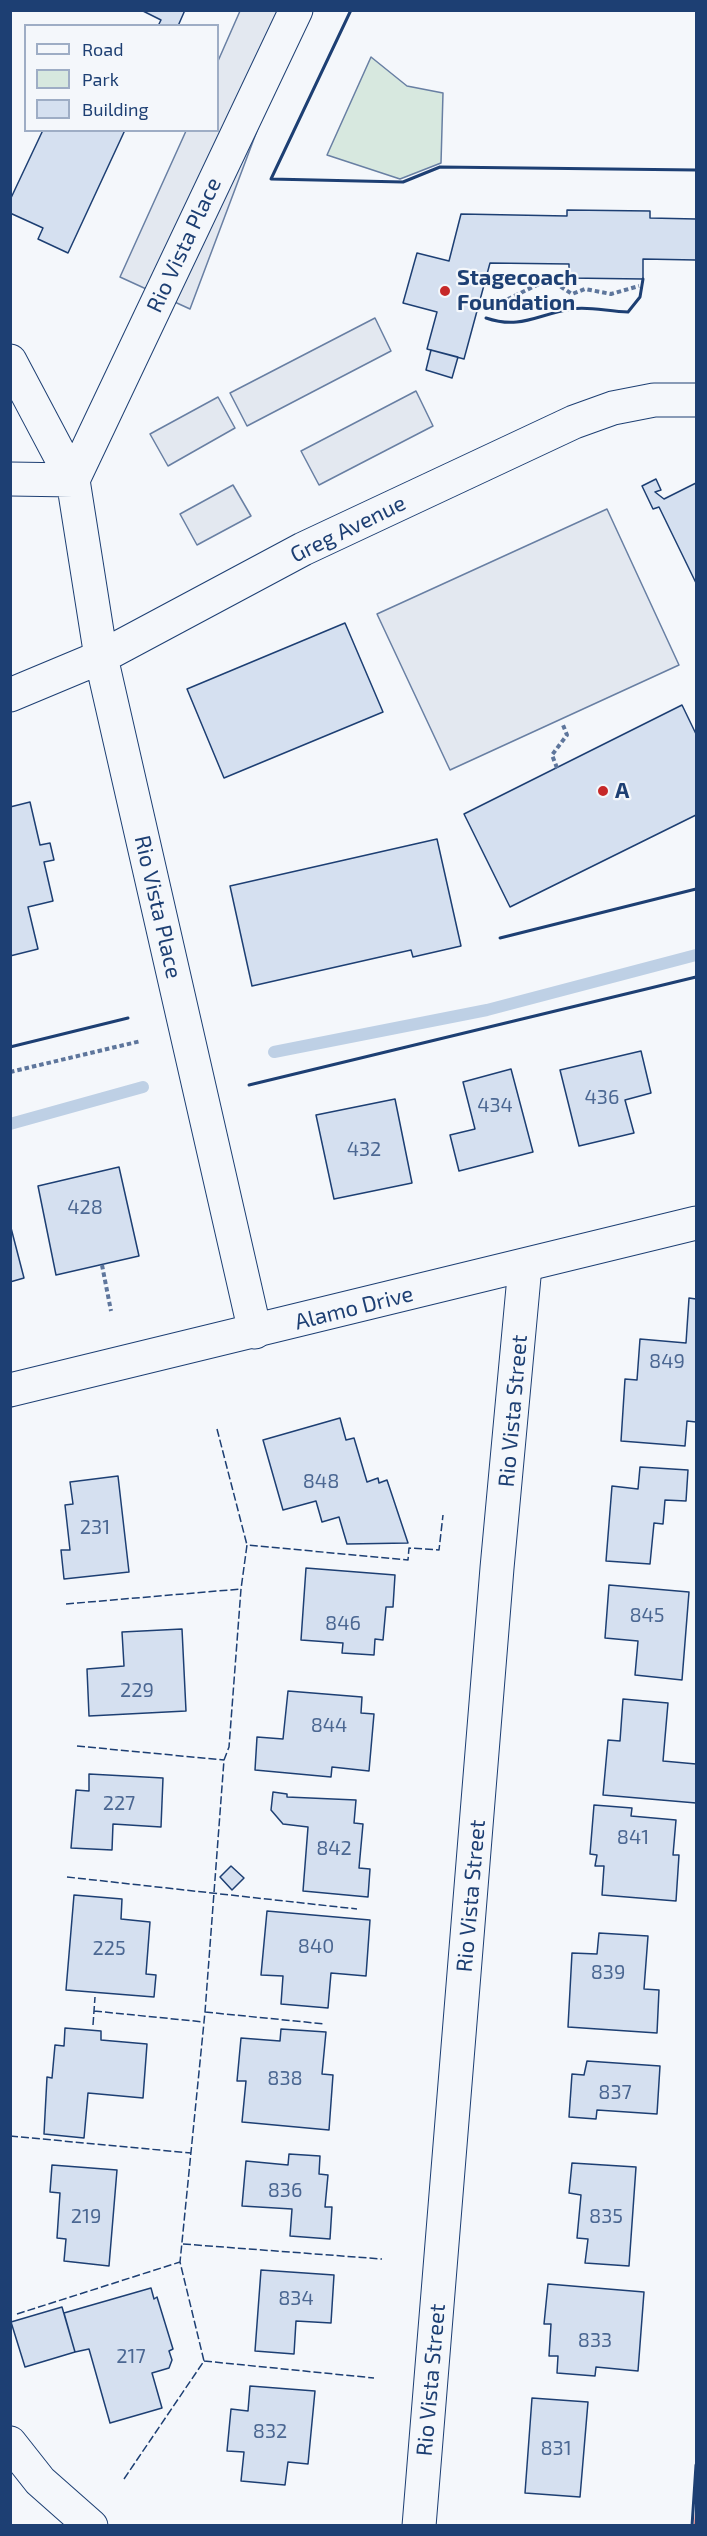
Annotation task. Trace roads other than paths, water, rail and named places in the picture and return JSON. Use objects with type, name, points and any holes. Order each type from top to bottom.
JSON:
[{"type":"street","name":"Rio Vista Place","points":[[72,480],[296,10]]},
{"type":"street","name":"Rio Vista Place","points":[[10,361],[72,480],[101,657],[255,1332]]},
{"type":"street","name":"Greg Avenue","points":[[10,695],[101,657],[303,549],[574,422],[613,408],[654,400],[696,400]]},
{"type":"street","points":[[10,479],[72,480]]},
{"type":"street","name":"Alamo Drive","points":[[10,1390],[696,1223]]},
{"type":"street","name":"Rio Vista Street","points":[[419,2526],[496,1580],[525,1266]]},
{"type":"street","points":[[10,2443],[40,2481],[91,2526]]},
{"type":"waterway","points":[[274,1052],[487,1010],[696,955]]},
{"type":"waterway","points":[[10,1124],[143,1087]]},
{"type":"place","name":"Stagecoach Foundation","points":[[445,291]]},
{"type":"place","name":"A","points":[[603,791]]}]
